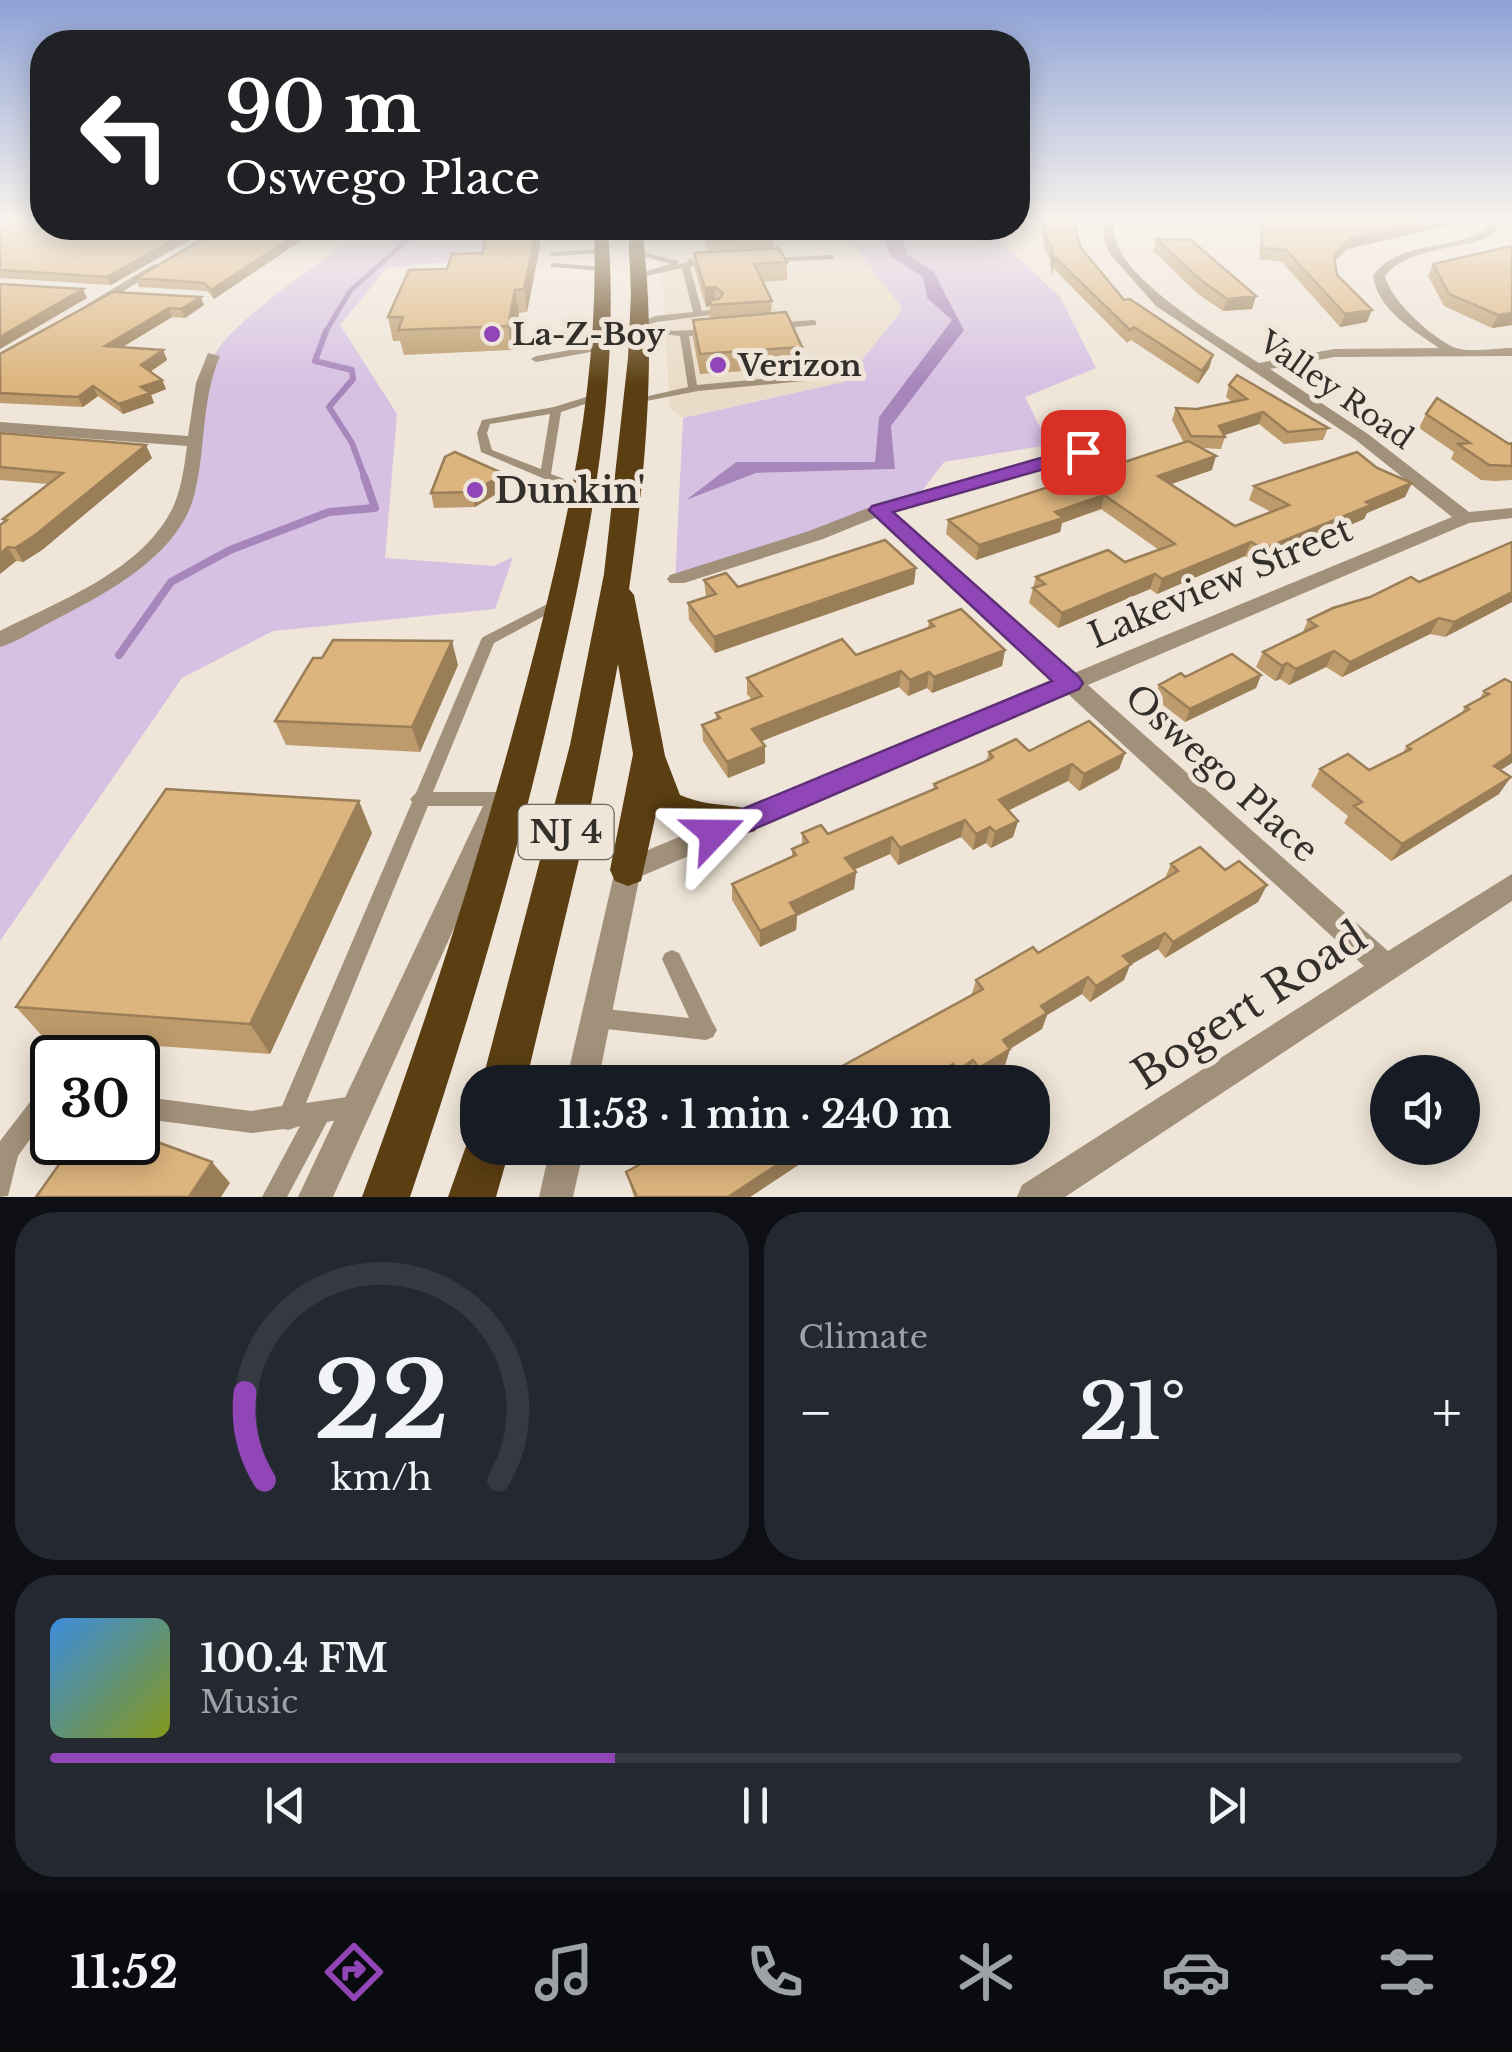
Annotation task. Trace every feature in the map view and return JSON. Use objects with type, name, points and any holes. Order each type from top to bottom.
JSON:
[{"type":"highway","name":"NJ 4","points":[[386,1197],[426,1085],[531,727],[562,600],[586,492],[600,396],[604,274]]},
{"type":"highway","name":"NJ 4","points":[[508,1065],[554,893],[617,578],[636,402],[640,276]]},
{"type":"highway","points":[[617,578],[649,754],[666,804],[702,820],[743,821]]},
{"type":"highway","points":[[498,800],[531,727]]},
{"type":"highway","points":[[628,870],[649,754]]},
{"type":"highway","points":[[472,1197],[481,1165]]},
{"type":"street","points":[[81,311],[145,274]]},
{"type":"street","name":"Valley Road","points":[[1131,274],[1179,318],[1362,437],[1465,518]]},
{"type":"street","points":[[1378,274],[1380,291],[1386,300],[1454,352]]},
{"type":"street","points":[[95,291],[132,294]]},
{"type":"street","points":[[1259,367],[1334,353],[1512,352]]},
{"type":"street","points":[[0,640],[99,585],[158,540],[186,500],[197,442],[201,388],[214,356]]},
{"type":"street","points":[[0,426],[197,442]]},
{"type":"street","points":[[677,579],[816,535],[879,510],[1117,442],[1106,435]]},
{"type":"street","name":"Oswego Place","points":[[879,510],[1386,967]]},
{"type":"street","name":"Lakeview Street","points":[[628,870],[1465,518],[1512,512]]},
{"type":"street","points":[[315,1197],[498,800]]},
{"type":"street","points":[[586,1065],[628,870]]},
{"type":"street","name":"Bogert Road","points":[[1034,1197],[1512,886]]},
{"type":"street","points":[[556,1197],[563,1165]]},
{"type":"lane","points":[[640,276],[647,274]]},
{"type":"lane","points":[[688,274],[698,314]]},
{"type":"lane","points":[[639,326],[716,312]]},
{"type":"lane","points":[[758,328],[812,323]]},
{"type":"lane","points":[[639,326],[684,334],[722,330]]},
{"type":"lane","points":[[684,334],[693,389]]},
{"type":"lane","points":[[536,359],[604,347]]},
{"type":"lane","points":[[636,402],[693,389],[804,378],[827,372]]},
{"type":"lane","points":[[586,492],[487,452],[482,433],[486,422],[556,410],[600,396]]},
{"type":"lane","points":[[546,473],[556,410]]},
{"type":"lane","points":[[288,1119],[488,640],[562,600]]},
{"type":"lane","points":[[419,798],[498,800]]},
{"type":"lane","points":[[596,1018],[706,1030],[672,959]]},
{"type":"lane","points":[[160,1110],[251,1122],[356,1107]]},
{"type":"lane","points":[[274,1197],[320,1112]]},
{"type":"lane","points":[[0,1188],[7,1151],[30,1121]]},
{"type":"shaded area","points":[[305,274],[382,274],[340,325],[397,414],[385,558],[494,566],[513,557],[495,609],[273,631],[182,678],[0,941],[0,644],[134,560],[176,517],[187,495],[210,366],[226,339]]},
{"type":"shaded area","points":[[659,274],[876,274],[903,308],[844,382],[683,418],[670,409]]},
{"type":"shaded area","points":[[876,274],[918,274],[923,277],[927,298],[952,320],[879,417],[875,462],[736,462],[690,498],[756,473],[895,469],[891,426],[964,329],[935,274],[1035,274],[1060,297],[1096,368],[1025,397],[1049,445],[944,462],[909,508],[675,582],[683,418],[844,382],[903,309]]},
{"type":"shaded area","points":[[918,274],[935,274],[964,330],[891,426],[895,469],[756,473],[686,500],[736,462],[875,462],[879,417],[952,320],[927,298],[923,277]]},
{"type":"building","points":[[59,274],[113,274],[107,277]]},
{"type":"building","points":[[143,274],[236,274],[211,290],[204,283],[136,278]]},
{"type":"building","points":[[407,274],[527,274],[524,289],[515,290],[508,326],[398,330],[403,317],[388,317]]},
{"type":"building","points":[[701,274],[759,274],[772,301],[711,305],[710,300],[719,299],[723,293],[715,287],[705,288]]},
{"type":"building","points":[[1072,274],[1102,274],[1124,300],[1130,299],[1213,355],[1202,371],[1134,327],[1130,330]]},
{"type":"building","points":[[1194,274],[1230,274],[1256,296],[1227,299]]},
{"type":"building","points":[[1308,274],[1337,274],[1372,310],[1345,314]]},
{"type":"building","points":[[1438,274],[1512,274],[1512,313],[1498,315],[1449,294]]},
{"type":"building","points":[[0,284],[83,289],[0,337]]},
{"type":"building","points":[[113,292],[201,297],[181,309],[169,308],[105,346],[163,350],[141,365],[162,380],[141,387],[150,393],[119,404],[93,386],[78,397],[0,393],[0,354]]},
{"type":"building","points":[[786,312],[802,347],[700,354],[693,320]]},
{"type":"building","points":[[1237,375],[1328,428],[1288,432],[1263,412],[1219,426],[1225,437],[1191,436],[1176,408],[1197,409],[1247,399],[1229,385]]},
{"type":"building","points":[[1437,398],[1512,443],[1512,466],[1489,465],[1458,444],[1470,443],[1426,414]]},
{"type":"building","points":[[0,433],[146,445],[34,536],[0,554],[0,525],[7,520],[3,519],[63,473],[0,467]]},
{"type":"building","points":[[1188,441],[1216,456],[1158,476],[1235,526],[1289,505],[1254,486],[1357,452],[1377,468],[1412,483],[1366,502],[1371,505],[1263,549],[1251,542],[1162,579],[1155,574],[1062,613],[1033,588],[1045,584],[1036,577],[1108,550],[1125,562],[1175,544],[1104,495],[1055,512],[1063,518],[979,545],[948,520]]},
{"type":"building","points":[[455,452],[504,474],[472,492],[431,493],[445,457]]},
{"type":"building","points":[[885,540],[916,568],[714,637],[688,603],[716,594],[704,580],[726,573],[738,587]]},
{"type":"building","points":[[1512,542],[1512,592],[1454,622],[1439,618],[1350,662],[1334,651],[1296,669],[1287,663],[1282,666],[1263,652],[1317,626],[1308,620],[1333,608],[1370,597],[1411,577],[1419,582]]},
{"type":"building","points":[[961,609],[1005,650],[934,677],[929,672],[910,680],[901,671],[752,729],[765,746],[727,762],[702,725],[720,718],[716,713],[762,696],[747,678],[842,639],[856,655],[934,626],[929,621]]},
{"type":"building","points":[[333,640],[452,641],[412,727],[275,721],[313,658],[322,658]]},
{"type":"building","points":[[1232,654],[1261,675],[1190,709],[1159,685],[1181,673],[1185,677]]},
{"type":"building","points":[[1505,679],[1512,683],[1512,754],[1494,766],[1511,777],[1402,844],[1354,806],[1362,802],[1320,769],[1348,754],[1369,770],[1411,749],[1407,746],[1469,709],[1465,707],[1489,694],[1484,691]]},
{"type":"building","points":[[1089,721],[1125,753],[1084,774],[1072,764],[999,800],[1018,821],[995,832],[990,827],[976,834],[965,820],[900,848],[892,837],[845,858],[856,872],[790,903],[797,914],[760,931],[732,884],[796,855],[792,849],[808,842],[802,833],[821,825],[828,834],[937,788],[934,784],[989,760],[993,757],[989,752],[1016,739],[1029,751]]},
{"type":"building","points":[[166,789],[359,801],[250,1024],[16,1007]]},
{"type":"building","points":[[1200,847],[1225,870],[1239,861],[1267,885],[1173,942],[1165,933],[1123,956],[1131,964],[1096,986],[1088,977],[1041,1006],[1047,1013],[1003,1040],[1010,1049],[984,1065],[973,1060],[966,1065],[844,1065],[983,989],[976,980],[1033,947],[1038,953],[1178,871],[1171,864]]},
{"type":"building","points":[[160,1143],[212,1162],[189,1197],[36,1197],[59,1165],[160,1165]]},
{"type":"building","points":[[639,1165],[777,1165],[728,1197],[637,1197],[626,1172]]},
{"type":"waterway","points":[[326,332],[350,291],[369,274]]},
{"type":"waterway","points":[[326,332],[315,361],[352,370],[353,379],[329,407],[352,443],[365,478]]},
{"type":"waterway","points":[[119,655],[171,582],[230,550],[329,512],[375,508],[364,476]]},
{"type":"place","name":"La-Z-Boy","points":[[492,334]]},
{"type":"place","name":"Verizon","points":[[718,365]]},
{"type":"place","name":"Dunkin'","points":[[475,490]]},
{"type":"route","points":[[714,833],[1070,683],[879,510],[1083,452]]}]
